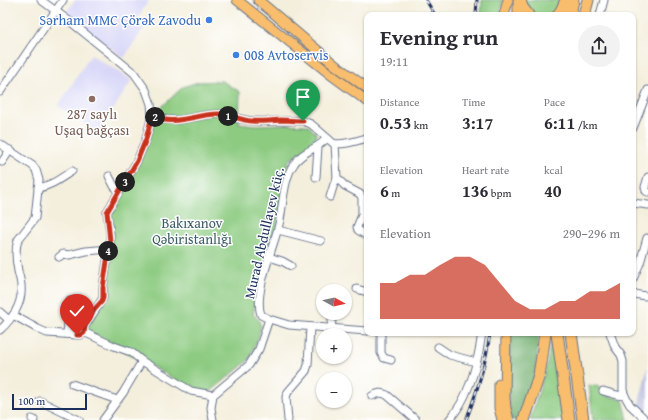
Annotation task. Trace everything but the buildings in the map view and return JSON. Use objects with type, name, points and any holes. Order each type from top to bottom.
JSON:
[{"type":"highway","points":[[519,0],[526,12]]},
{"type":"highway","points":[[560,12],[566,0]]},
{"type":"highway","points":[[571,12],[573,0]]},
{"type":"highway","points":[[585,12],[588,0]]},
{"type":"highway","points":[[524,420],[539,375],[545,336]]},
{"type":"highway","points":[[557,336],[569,420]]},
{"type":"highway","points":[[572,336],[583,420]]},
{"type":"main road","points":[[237,0],[330,74],[364,99]]},
{"type":"main road","points":[[258,0],[335,65],[364,86]]},
{"type":"main road","points":[[505,12],[508,0]]},
{"type":"main road","points":[[518,12],[519,0]]},
{"type":"main road","points":[[500,336],[499,399],[502,420]]},
{"type":"main road","points":[[506,336],[505,398],[509,420]]},
{"type":"street","points":[[41,0],[56,10],[134,73],[142,84],[151,104],[152,116],[142,151],[107,212],[110,234],[103,298],[85,326],[84,333]]},
{"type":"street","points":[[0,92],[63,0]]},
{"type":"street","points":[[601,12],[604,0]]},
{"type":"street","points":[[636,120],[648,90]]},
{"type":"street","points":[[152,116],[160,120],[168,121],[216,114],[253,121],[303,121],[311,124],[335,144],[364,139]]},
{"type":"street","name":"Murad Abdullayev küç.","points":[[269,319],[261,315],[259,302],[269,257],[278,230],[284,192],[290,171],[298,158],[318,147],[327,138]]},
{"type":"street","points":[[0,144],[33,166],[39,180],[35,218],[17,243],[16,263],[22,288],[19,302],[11,318],[0,330]]},
{"type":"street","points":[[330,197],[337,178],[335,144]]},
{"type":"street","points":[[316,177],[318,147]]},
{"type":"street","points":[[2,162],[10,150]]},
{"type":"street","points":[[38,188],[47,186],[72,171]]},
{"type":"street","points":[[109,176],[114,186],[119,191]]},
{"type":"street","points":[[648,177],[645,187],[646,191],[648,192]]},
{"type":"street","points":[[337,178],[345,186],[360,194],[362,198],[364,216],[357,227],[358,230],[364,234]]},
{"type":"street","points":[[636,203],[648,205]]},
{"type":"street","points":[[278,230],[321,241]]},
{"type":"street","points":[[636,273],[640,264],[647,238]]},
{"type":"street","points":[[59,256],[63,254],[69,255],[86,251],[109,249]]},
{"type":"street","points":[[269,257],[292,266]]},
{"type":"street","points":[[357,289],[364,291]]},
{"type":"street","points":[[636,294],[646,296]]},
{"type":"street","points":[[67,334],[70,301]]},
{"type":"street","points":[[0,312],[47,333],[88,334],[130,352],[191,391],[213,395]]},
{"type":"street","points":[[213,420],[213,395],[249,365],[259,349],[269,319],[289,325],[331,328],[332,320]]},
{"type":"street","points":[[288,420],[286,397],[288,392],[306,371],[309,360],[310,327]]},
{"type":"street","points":[[352,330],[364,331]]},
{"type":"street","points":[[381,336],[381,353],[384,358],[391,360]]},
{"type":"street","points":[[449,420],[456,412],[471,380],[481,336]]},
{"type":"street","points":[[611,336],[623,361],[623,390],[625,396],[630,405],[646,420]]},
{"type":"street","points":[[438,347],[450,355],[476,362]]},
{"type":"street","points":[[103,420],[123,393],[142,361]]},
{"type":"street","points":[[72,384],[117,400]]},
{"type":"street","points":[[603,391],[625,396]]},
{"type":"street","points":[[372,396],[378,393],[386,395],[416,420]]},
{"type":"street","points":[[40,401],[79,420]]},
{"type":"shaded area","points":[[75,0],[149,0],[136,21],[145,26],[124,58],[65,14]]},
{"type":"shaded area","points":[[91,55],[132,80],[98,133],[58,106]]},
{"type":"shaded area","points":[[648,366],[648,410],[638,407]]},
{"type":"green space","points":[[482,0],[503,0],[501,12],[481,12]]},
{"type":"green space","points":[[523,0],[564,0],[556,12],[529,12]]},
{"type":"green space","name":"Bakıxanov Qəbiristanlığı","points":[[222,81],[240,92],[239,123],[255,125],[307,125],[316,133],[315,145],[292,158],[288,162],[277,225],[266,261],[253,314],[258,319],[261,326],[249,360],[210,392],[198,392],[85,329],[96,311],[105,303],[110,214],[141,159],[152,129],[155,113],[183,87],[198,82]]},
{"type":"green space","points":[[509,336],[539,336],[535,374],[522,420],[511,420],[508,397]]},
{"type":"green space","points":[[553,338],[562,420],[530,420],[547,365],[551,339]]},
{"type":"green space","points":[[589,385],[600,387],[600,393],[623,400],[628,420],[593,420]]},
{"type":"railway","points":[[426,0],[433,12]]},
{"type":"railway","points":[[476,12],[477,0]]},
{"type":"railway","points":[[466,420],[481,377],[489,336]]},
{"type":"place","name":"Sərham MMC Çörək Zavodu","points":[[209,20]]},
{"type":"place","name":"008 Avtoservis","points":[[236,55]]},
{"type":"place","name":"287 saylı Uşaq bağçası","points":[[92,99]]},
{"type":"route","points":[[77,335],[84,333],[84,328],[94,310],[102,301],[110,241],[107,212],[137,161],[149,130],[152,116],[160,120],[168,121],[220,114],[253,121],[303,121]]}]
